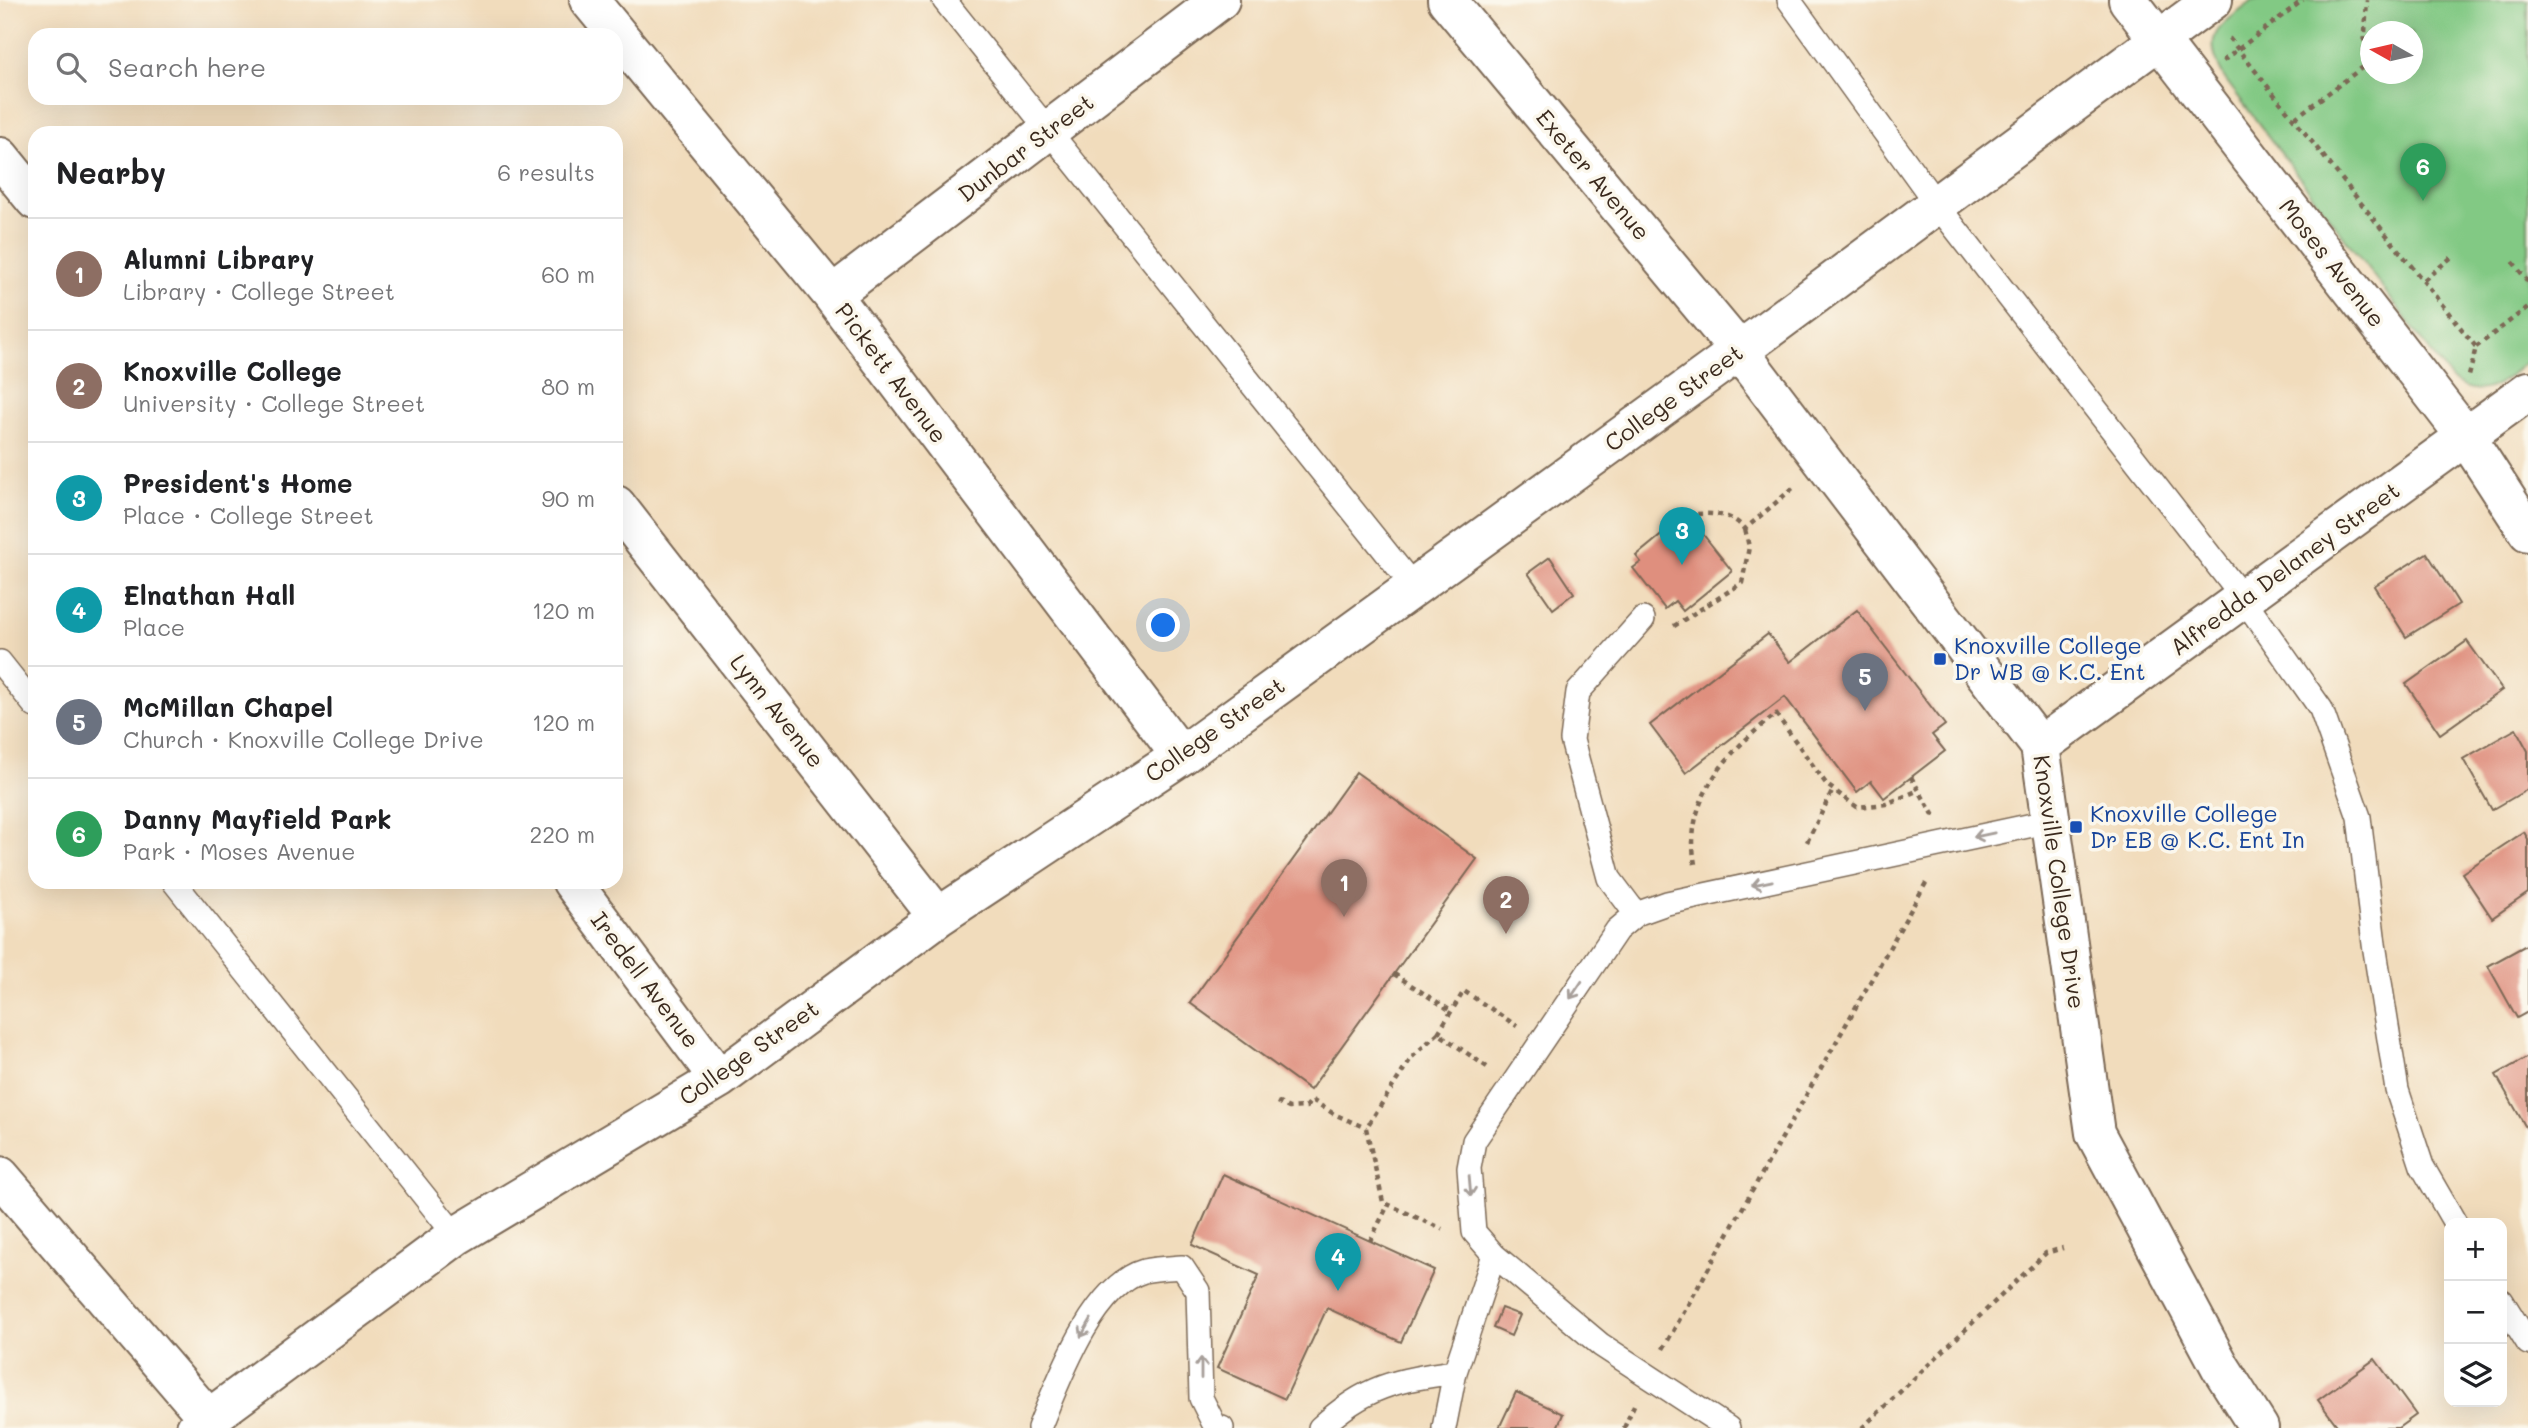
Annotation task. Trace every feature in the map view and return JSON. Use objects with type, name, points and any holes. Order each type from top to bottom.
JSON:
[{"type":"street","name":"Pickett Avenue","points":[[589,0],[612,28]]},
{"type":"street","name":"Dunbar Street","points":[[832,295],[1220,0]]},
{"type":"street","name":"Exeter Avenue","points":[[1447,0],[1740,351]]},
{"type":"street","name":"Moses Avenue","points":[[2128,0],[2467,438],[2528,532]]},
{"type":"street","name":"College Street","points":[[201,1423],[456,1236],[719,1079],[938,917],[1181,755],[1740,351],[2160,40],[2219,17]]},
{"type":"street","name":"Pickett Avenue","points":[[623,41],[832,295],[1181,755]]},
{"type":"street","points":[[0,157],[28,191]]},
{"type":"street","name":"Knoxville College Drive","points":[[1740,351],[2040,746],[2095,1133],[2221,1368],[2259,1428]]},
{"type":"street","name":"Alfredda Delaney Street","points":[[2040,746],[2467,438],[2528,391]]},
{"type":"street","name":"Lynn Avenue","points":[[623,514],[938,917]]},
{"type":"street","name":"Iredell Avenue","points":[[577,889],[719,1079]]},
{"type":"street","points":[[0,1176],[201,1423]]},
{"type":"lane","points":[[944,0],[1414,587]]},
{"type":"lane","points":[[1789,0],[1937,205],[2243,598],[2321,709],[2359,817],[2374,944],[2397,1090],[2422,1166],[2452,1218]]},
{"type":"lane","points":[[1636,915],[1609,878],[1572,740],[1578,692],[1643,619]]},
{"type":"lane","points":[[0,662],[28,697]]},
{"type":"lane","points":[[1728,1428],[1601,1345],[1493,1255],[1474,1232],[1469,1168],[1474,1140],[1617,930],[1636,915],[1667,903],[1701,895],[2051,821]]},
{"type":"lane","points":[[180,889],[456,1236]]},
{"type":"lane","points":[[1444,1428],[1455,1372],[1493,1255]]},
{"type":"lane","points":[[1040,1428],[1067,1361],[1105,1297],[1143,1271],[1182,1267],[1198,1291],[1201,1398],[1215,1426],[1222,1428]]},
{"type":"lane","points":[[2507,1309],[2528,1343]]},
{"type":"lane","points":[[1320,1428],[1347,1403],[1398,1380],[1455,1372]]},
{"type":"path","points":[[2214,68],[2303,0]]},
{"type":"path","points":[[2295,118],[2363,67],[2367,0]]},
{"type":"path","points":[[2219,17],[2239,49],[2476,347]]},
{"type":"path","points":[[2424,280],[2453,256]]},
{"type":"path","points":[[2513,262],[2528,282]]},
{"type":"path","points":[[2466,387],[2476,347],[2528,307]]},
{"type":"path","points":[[1745,529],[1824,462]]},
{"type":"path","points":[[1643,619],[1660,635],[1742,583],[1749,547],[1745,529],[1735,518],[1719,514],[1687,514]]},
{"type":"path","points":[[1701,895],[1693,854],[1696,814],[1708,784],[1748,736],[1776,715],[1833,790],[1857,807],[1886,804],[1919,790]]},
{"type":"path","points":[[1624,1428],[1648,1375],[1949,842],[1911,777]]},
{"type":"path","points":[[1796,875],[1812,827],[1833,790]]},
{"type":"path","points":[[1394,974],[1451,1011]]},
{"type":"path","points":[[1474,1232],[1455,1235],[1383,1202],[1366,1128],[1412,1057],[1438,1033],[1464,991],[1541,1042]]},
{"type":"path","points":[[1438,1033],[1513,1084]]},
{"type":"path","points":[[1277,1101],[1289,1108],[1306,1107],[1311,1100],[1366,1128]]},
{"type":"path","points":[[1370,1241],[1388,1205]]},
{"type":"path","points":[[1862,1428],[2046,1253],[2063,1248]]},
{"type":"green space","points":[[2254,0],[2528,0],[2528,361],[2492,387],[2474,390],[2452,380],[2225,79],[2214,51],[2214,41],[2223,25]]},
{"type":"building","points":[[1687,514],[1732,571],[1683,611],[1675,601],[1665,609],[1633,568],[1641,562],[1636,556]]},
{"type":"building","points":[[2427,553],[2459,604],[2406,637],[2374,586]]},
{"type":"building","points":[[1550,557],[1574,593],[1553,609],[1528,573]]},
{"type":"building","points":[[1857,610],[1945,725],[1932,735],[1945,751],[1884,798],[1871,781],[1857,792],[1785,697],[1686,773],[1650,725],[1768,634],[1790,662]]},
{"type":"building","points":[[2467,641],[2502,690],[2440,734],[2406,684]]},
{"type":"building","points":[[2516,729],[2528,751],[2528,789],[2492,810],[2463,759]]},
{"type":"building","points":[[1356,772],[1477,859],[1310,1090],[1190,1003]]},
{"type":"building","points":[[2524,832],[2528,839],[2528,893],[2492,918],[2462,873]]},
{"type":"building","points":[[2528,944],[2528,1012],[2517,1018],[2488,966]]},
{"type":"building","points":[[2528,1057],[2528,1131],[2496,1075]]},
{"type":"building","points":[[1223,1174],[1434,1270],[1401,1342],[1327,1308],[1285,1399],[1217,1368],[1259,1275],[1192,1245]]},
{"type":"building","points":[[1501,1308],[1520,1315],[1511,1336],[1493,1328]]},
{"type":"building","points":[[2375,1359],[2416,1415],[2398,1428],[2339,1428],[2318,1400]]},
{"type":"building","points":[[1516,1392],[1563,1414],[1557,1428],[1499,1428]]},
{"type":"place","name":"Danny Mayfield Park","points":[[2423,201]]},
{"type":"place","name":"President's Home","points":[[1682,565]]},
{"type":"place","name":"Knoxville College Dr WB @ K.C. Ent","points":[[1940,659]]},
{"type":"place","name":"McMillan Chapel","points":[[1865,711]]},
{"type":"place","name":"Knoxville College Dr EB @ K.C. Ent In","points":[[2076,827]]},
{"type":"place","name":"Alumni Library","points":[[1344,917]]},
{"type":"place","name":"Knoxville College","points":[[1506,934]]},
{"type":"place","name":"Elnathan Hall","points":[[1338,1291]]}]
